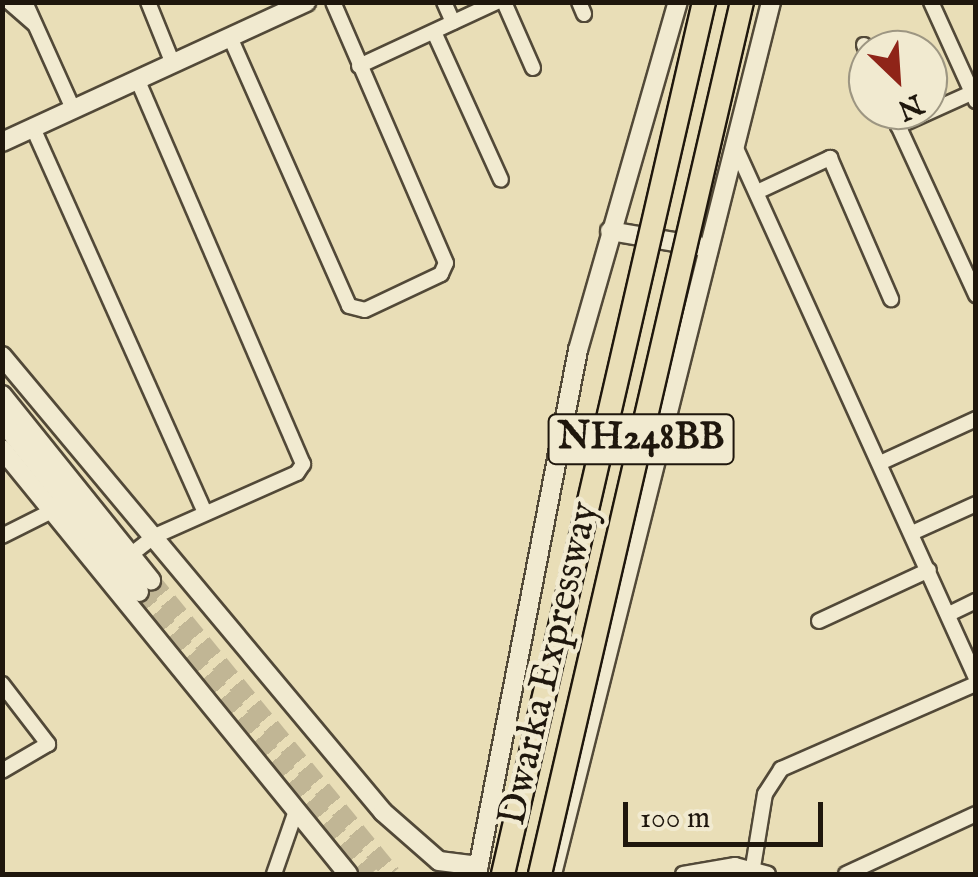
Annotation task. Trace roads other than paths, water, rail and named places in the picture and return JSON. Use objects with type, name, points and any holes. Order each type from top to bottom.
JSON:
[{"type":"highway","name":"Dwarka Expressway","points":[[503,874],[704,2]]},
{"type":"highway","name":"Dwarka Expressway","points":[[540,874],[742,2]]},
{"type":"street","points":[[148,2],[173,64]]},
{"type":"street","points":[[2,142],[230,38],[276,9],[306,2]]},
{"type":"street","points":[[230,38],[349,306],[361,312],[446,266],[332,2]]},
{"type":"street","points":[[444,2],[453,22]]},
{"type":"street","points":[[359,66],[500,2],[532,68]]},
{"type":"street","points":[[2,356],[400,830],[439,861],[478,870],[578,350],[678,2]]},
{"type":"street","points":[[552,874],[771,2]]},
{"type":"street","points":[[931,2],[974,97],[948,107]]},
{"type":"street","points":[[2,24],[17,6],[35,25],[73,110]]},
{"type":"street","points":[[434,32],[500,180]]},
{"type":"street","points":[[124,560],[155,536],[297,473],[303,460],[138,80]]},
{"type":"street","points":[[33,128],[204,512]]},
{"type":"street","points":[[900,130],[976,294]]},
{"type":"street","points":[[734,144],[976,681],[781,769],[764,794],[754,867]]},
{"type":"street","points":[[758,192],[830,158],[891,298]]},
{"type":"street","points":[[610,231],[708,248]]},
{"type":"street","points":[[2,395],[145,586]]},
{"type":"street","points":[[880,463],[976,419]]},
{"type":"street","points":[[2,421],[60,507],[348,874]]},
{"type":"street","points":[[2,449],[60,507],[124,560]]},
{"type":"street","points":[[912,533],[976,504]]},
{"type":"street","points":[[2,536],[60,507]]},
{"type":"street","points":[[820,621],[929,570]]},
{"type":"street","points":[[949,614],[976,601]]},
{"type":"street","points":[[2,684],[48,744],[37,756],[2,771]]},
{"type":"street","points":[[274,874],[296,810]]},
{"type":"street","points":[[846,874],[976,814]]},
{"type":"street","points":[[684,874],[754,867],[768,874]]},
{"type":"tunnel","points":[[151,580],[392,874]]},
{"type":"tunnel","points":[[139,592],[371,874]]}]
